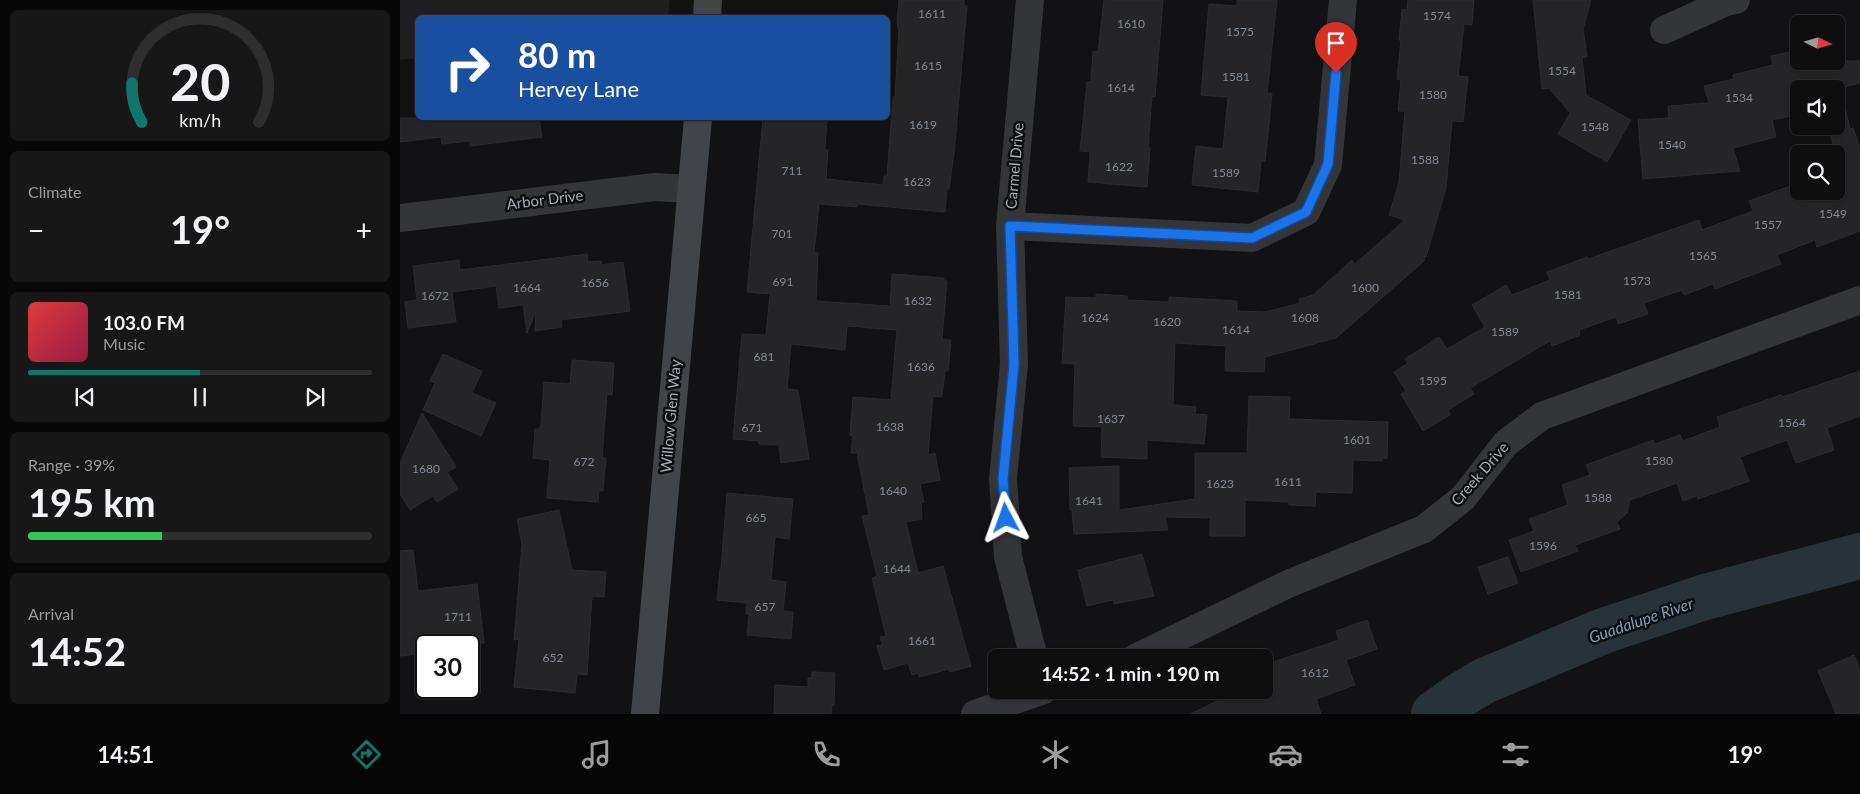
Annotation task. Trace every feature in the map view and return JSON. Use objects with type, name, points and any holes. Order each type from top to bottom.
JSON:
[{"type":"street","points":[[707,15],[708,0]]},
{"type":"street","name":"Carmel Drive","points":[[1030,0],[1010,226],[1014,364],[1003,479],[1008,557],[1032,649]]},
{"type":"street","points":[[1010,226],[1252,238],[1306,212],[1328,164],[1343,0]]},
{"type":"street","points":[[1664,30],[1726,2],[1736,0]]},
{"type":"street","name":"Willow Glen Way","points":[[645,714],[698,120]]},
{"type":"street","name":"Arbor Drive","points":[[400,218],[655,187],[691,189]]},
{"type":"street","name":"Creek Drive","points":[[1154,649],[1288,584],[1424,529],[1463,498],[1506,443],[1542,416],[1860,300]]},
{"type":"street","points":[[975,714],[1018,699]]},
{"type":"shaded area","points":[[400,0],[670,0],[668,15],[415,15],[415,58],[400,60]]},
{"type":"building","points":[[899,0],[964,0],[964,6],[967,6],[954,153],[945,212],[857,204],[857,207],[819,204],[814,253],[818,253],[816,301],[890,306],[892,274],[944,278],[944,281],[947,281],[942,339],[951,340],[948,371],[945,371],[942,397],[933,396],[928,455],[935,453],[940,480],[920,484],[924,502],[921,503],[922,519],[906,522],[918,573],[943,566],[971,666],[950,672],[949,669],[919,677],[918,673],[912,675],[908,663],[884,670],[877,646],[882,645],[880,637],[886,636],[872,578],[877,576],[862,516],[869,515],[857,453],[851,453],[853,436],[850,435],[853,397],[891,400],[897,330],[847,326],[845,350],[791,344],[787,389],[798,390],[809,459],[781,463],[779,445],[759,444],[759,441],[733,439],[742,334],[766,335],[770,294],[747,292],[763,120],[827,120],[825,150],[828,150],[826,179],[883,185],[884,176],[887,176],[893,97],[895,97],[899,28],[897,21]]},
{"type":"building","points":[[1104,0],[1163,0],[1155,97],[1152,96],[1147,187],[1088,182],[1090,152],[1080,151],[1087,82],[1091,82],[1093,51],[1098,52]]},
{"type":"building","points":[[1237,0],[1277,0],[1267,93],[1272,93],[1269,124],[1265,161],[1261,161],[1258,192],[1192,185],[1196,146],[1223,149],[1228,97],[1201,95],[1209,4],[1237,6]]},
{"type":"building","points":[[1408,0],[1474,0],[1472,25],[1464,24],[1458,76],[1468,77],[1463,122],[1452,121],[1446,188],[1424,261],[1336,338],[1265,357],[1264,372],[1225,371],[1226,346],[1175,343],[1173,405],[1196,407],[1195,414],[1207,415],[1204,444],[1147,440],[1147,459],[1101,457],[1102,427],[1073,426],[1075,364],[1062,363],[1066,297],[1096,298],[1096,294],[1127,296],[1127,300],[1169,302],[1169,297],[1237,301],[1237,311],[1266,312],[1300,303],[1299,299],[1313,295],[1352,260],[1355,264],[1405,220],[1389,215],[1399,182],[1405,111],[1398,111],[1401,80],[1397,79],[1402,9],[1407,10]]},
{"type":"building","points":[[1533,0],[1591,0],[1583,29],[1587,57],[1582,57],[1586,95],[1631,120],[1607,162],[1558,134],[1570,113],[1549,88],[1542,89]]},
{"type":"building","points":[[1790,52],[1790,70],[1845,70],[1845,61],[1860,61],[1860,83],[1845,87],[1845,80],[1790,80],[1790,116],[1772,120],[1776,137],[1733,148],[1740,171],[1643,179],[1638,120],[1669,118],[1668,106],[1709,103],[1704,86],[1734,79],[1733,75],[1773,65],[1771,56]]},
{"type":"building","points":[[1845,106],[1850,129],[1853,128],[1860,148],[1860,231],[1817,247],[1815,240],[1777,255],[1781,264],[1715,289],[1713,284],[1684,295],[1682,290],[1644,303],[1648,314],[1618,324],[1616,317],[1579,330],[1580,335],[1552,346],[1550,341],[1470,388],[1474,394],[1448,410],[1450,415],[1423,431],[1401,394],[1406,391],[1394,372],[1408,363],[1405,359],[1439,337],[1447,349],[1485,327],[1472,305],[1506,285],[1512,295],[1550,280],[1547,272],[1587,257],[1588,259],[1699,220],[1702,230],[1753,211],[1749,201],[1790,186],[1790,200],[1845,200],[1845,145],[1833,145],[1831,135],[1845,135]]},
{"type":"building","points":[[400,118],[415,118],[415,120],[539,120],[542,137],[470,146],[470,141],[442,144],[441,137],[400,142]]},
{"type":"building","points":[[587,254],[588,262],[601,261],[601,265],[623,262],[630,311],[561,320],[562,327],[535,331],[536,311],[527,333],[523,305],[499,308],[496,286],[452,292],[456,322],[408,328],[405,302],[417,300],[413,266],[459,260],[460,270]]},
{"type":"building","points":[[443,354],[482,371],[472,393],[496,403],[481,436],[423,410],[435,383],[430,381]]},
{"type":"building","points":[[572,360],[614,363],[612,395],[607,394],[602,458],[606,458],[603,491],[599,491],[598,502],[547,498],[550,460],[533,458],[535,429],[540,429],[541,424],[544,382],[570,384]]},
{"type":"building","points":[[1860,371],[1860,416],[1827,428],[1834,450],[1796,463],[1787,440],[1740,457],[1749,481],[1698,499],[1697,496],[1683,501],[1677,483],[1630,500],[1627,513],[1617,522],[1620,529],[1575,545],[1578,551],[1521,572],[1509,540],[1534,531],[1529,519],[1568,505],[1562,485],[1590,475],[1586,465],[1653,440],[1655,444],[1680,435],[1683,441],[1720,427],[1717,417]]},
{"type":"building","points":[[1249,396],[1290,397],[1289,419],[1388,422],[1387,458],[1382,458],[1382,461],[1353,460],[1352,493],[1316,492],[1315,506],[1289,505],[1289,502],[1245,500],[1245,536],[1210,536],[1210,518],[1165,517],[1168,530],[1074,534],[1072,510],[1070,510],[1069,468],[1119,466],[1119,510],[1195,499],[1195,453],[1247,453]]},
{"type":"building","points":[[422,413],[456,467],[447,472],[458,489],[437,502],[433,496],[410,510],[400,494],[400,463]]},
{"type":"building","points":[[727,493],[793,499],[789,539],[775,537],[771,580],[786,582],[783,611],[793,612],[791,639],[747,635],[749,614],[746,614],[747,603],[717,600]]},
{"type":"building","points":[[559,510],[572,570],[606,572],[604,597],[592,596],[587,675],[577,674],[575,693],[514,687],[519,639],[514,640],[522,544],[517,519]]},
{"type":"building","points":[[413,550],[418,591],[477,584],[484,643],[480,643],[480,634],[415,634],[415,654],[400,656],[400,551]]},
{"type":"building","points":[[1142,554],[1154,596],[1114,604],[1113,600],[1087,606],[1078,570]]},
{"type":"building","points":[[1508,557],[1518,583],[1488,594],[1478,567]]},
{"type":"building","points":[[1367,620],[1377,649],[1346,660],[1355,685],[1316,699],[1321,714],[1191,714],[1221,699],[1273,699],[1273,662],[1339,640],[1336,631]]},
{"type":"building","points":[[1854,655],[1860,669],[1860,714],[1836,714],[1818,671]]},
{"type":"building","points":[[812,672],[835,673],[834,705],[832,705],[831,714],[774,714],[775,685],[808,687],[808,678],[812,678]]},
{"type":"waterway","name":"Guadalupe River","points":[[1434,714],[1484,681],[1603,631],[1705,597],[1860,556]]},
{"type":"route","points":[[1006,518],[1003,479],[1014,364],[1010,226],[1252,238],[1306,212],[1328,164],[1336,73]]}]
